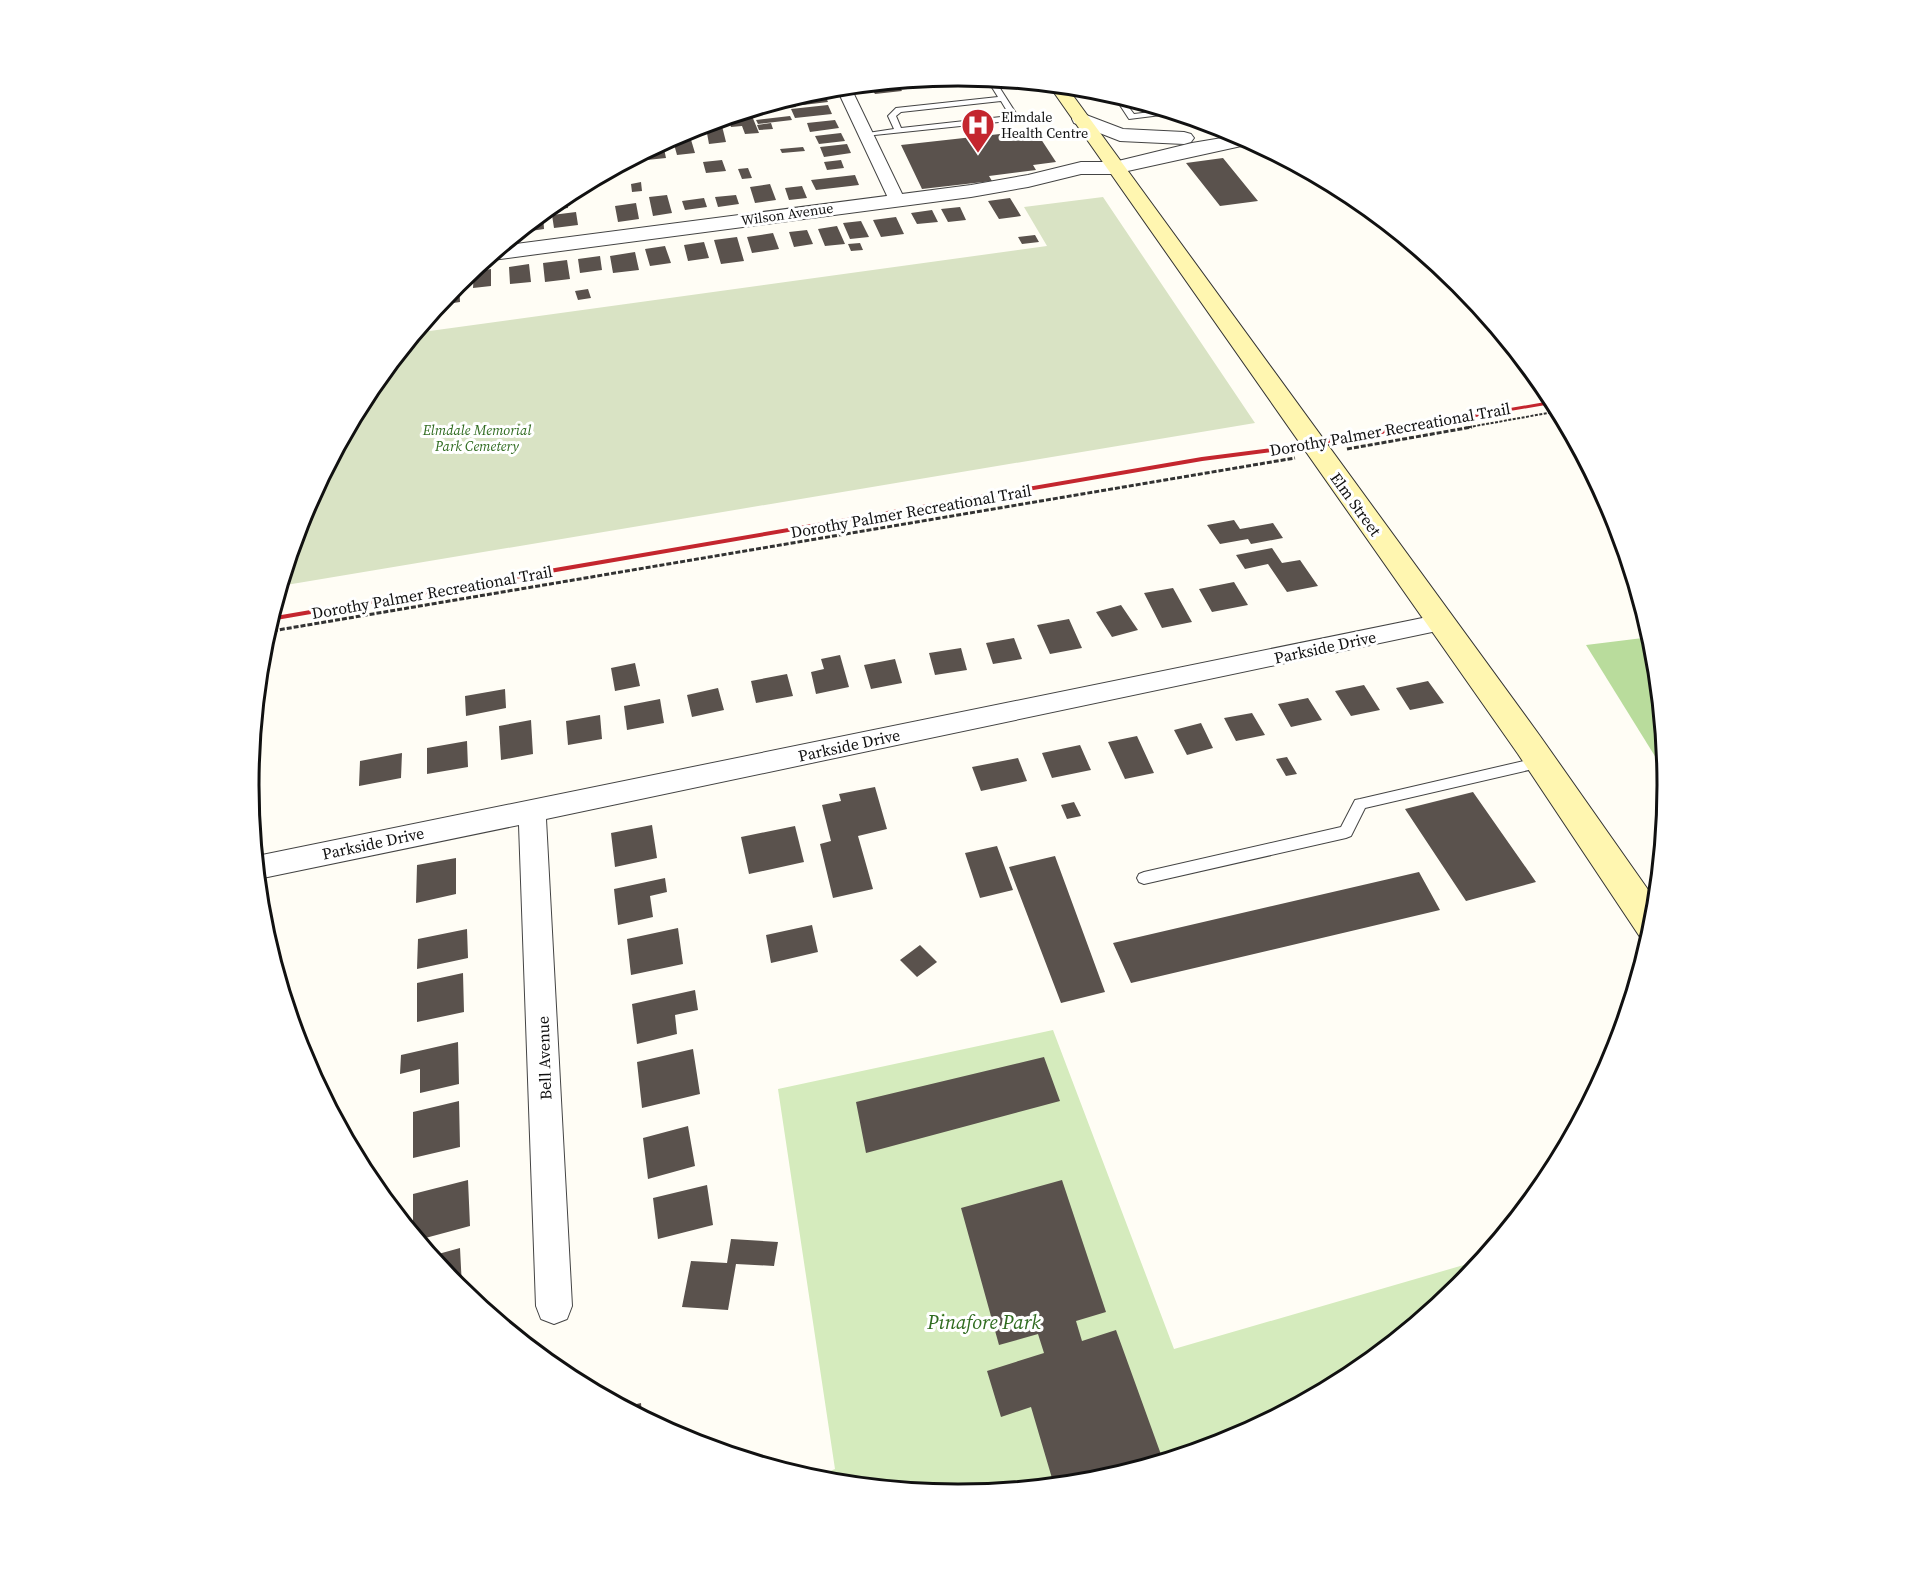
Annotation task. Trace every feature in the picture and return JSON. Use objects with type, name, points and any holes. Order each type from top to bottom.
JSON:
[{"type":"main road","name":"Elm Street","points":[[1062,93],[1442,622],[1645,914]]},
{"type":"street","points":[[847,95],[897,200]]},
{"type":"street","points":[[1080,119],[1101,130],[1120,135],[1184,138]]},
{"type":"street","name":"Wilson Avenue","points":[[505,252],[1028,181],[1209,133]]},
{"type":"street","name":"Wilson Avenue","points":[[1109,161],[1232,142]]},
{"type":"street","name":"Parkside Drive","points":[[264,867],[1442,622]]},
{"type":"street","name":"Bell Avenue","points":[[532,810],[554,1306]]},
{"type":"lane","points":[[866,134],[1015,118],[996,87]]},
{"type":"lane","points":[[898,130],[892,116],[899,110],[1003,99]]},
{"type":"lane","points":[[1124,106],[1132,117],[1155,114]]},
{"type":"lane","points":[[977,130],[983,121]]},
{"type":"lane","points":[[938,126],[956,132]]},
{"type":"lane","points":[[1144,878],[1346,832],[1360,804],[1541,762]]},
{"type":"path","name":"Dorothy Palmer Recreational Trail","points":[[276,630],[1320,454],[1549,413]]},
{"type":"green space","name":"Elmdale Memorial Park Cemetery","points":[[1103,197],[1255,423],[289,585],[312,517],[331,475],[377,396],[426,332],[1047,246],[1024,207]]},
{"type":"green space","points":[[1642,638],[1651,693],[1656,759],[1586,645]]},
{"type":"green space","name":"Pinafore Park","points":[[1053,1030],[1174,1349],[1466,1264],[1419,1310],[1346,1366],[1267,1411],[1183,1446],[1139,1460],[1094,1470],[1049,1478],[1004,1482],[958,1484],[912,1482],[867,1478],[829,1471],[835,1469],[778,1089]]},
{"type":"building","points":[[900,88],[902,91],[875,94],[873,90]]},
{"type":"building","points":[[826,98],[828,102],[803,105]]},
{"type":"building","points":[[828,105],[832,114],[795,118],[791,109]]},
{"type":"building","points":[[790,116],[792,120],[758,124],[756,120]]},
{"type":"building","points":[[752,117],[759,133],[745,134],[742,126],[731,127],[730,124]]},
{"type":"building","points":[[835,120],[839,128],[810,132],[807,123]]},
{"type":"building","points":[[771,123],[773,129],[759,130],[757,125]]},
{"type":"building","points":[[722,127],[726,142],[709,144],[707,133]]},
{"type":"building","name":"Elmdale Health Centre","points":[[1035,130],[1056,162],[1033,165],[1036,170],[989,176],[992,181],[922,189],[901,145]]},
{"type":"building","points":[[841,133],[845,141],[819,144],[815,136]]},
{"type":"building","points":[[691,139],[695,153],[677,155],[675,146]]},
{"type":"building","points":[[847,144],[851,153],[824,157],[820,147]]},
{"type":"building","points":[[803,147],[805,151],[782,153],[780,149]]},
{"type":"building","points":[[664,151],[666,158],[647,159]]},
{"type":"building","points":[[1223,158],[1258,201],[1220,206],[1186,163]]},
{"type":"building","points":[[722,160],[726,171],[706,173],[703,162]]},
{"type":"building","points":[[841,160],[844,168],[827,170],[824,162]]},
{"type":"building","points":[[748,168],[752,178],[742,179],[738,169]]},
{"type":"building","points":[[855,175],[859,185],[816,190],[811,180]]},
{"type":"building","points":[[641,182],[642,191],[632,192],[631,184]]},
{"type":"building","points":[[770,184],[776,200],[755,203],[750,187]]},
{"type":"building","points":[[802,186],[807,198],[789,200],[785,188]]},
{"type":"building","points":[[667,195],[672,213],[653,216],[649,197]]},
{"type":"building","points":[[736,195],[739,204],[718,207],[715,197]]},
{"type":"building","points":[[704,198],[707,207],[685,210],[682,201]]},
{"type":"building","points":[[1010,198],[1021,216],[999,219],[988,201]]},
{"type":"building","points":[[636,203],[639,219],[618,222],[615,206]]},
{"type":"building","points":[[960,207],[966,220],[948,222],[941,209]]},
{"type":"building","points":[[932,210],[938,222],[917,224],[911,213]]},
{"type":"building","points":[[576,212],[578,225],[554,228],[553,215]]},
{"type":"building","points":[[896,217],[904,234],[881,237],[873,220]]},
{"type":"building","points":[[861,221],[869,237],[850,239],[843,223]]},
{"type":"building","points":[[544,222],[544,229],[531,231]]},
{"type":"building","points":[[837,226],[845,244],[825,246],[818,229]]},
{"type":"building","points":[[807,230],[813,244],[794,247],[789,232]]},
{"type":"building","points":[[773,233],[779,249],[752,253],[747,237]]},
{"type":"building","points":[[1035,235],[1039,242],[1022,244],[1018,237]]},
{"type":"building","points":[[737,237],[744,261],[721,264],[714,240]]},
{"type":"building","points":[[704,242],[709,258],[688,261],[684,245]]},
{"type":"building","points":[[860,243],[863,250],[851,251],[848,244]]},
{"type":"building","points":[[665,246],[671,263],[650,266],[645,249]]},
{"type":"building","points":[[635,252],[639,270],[613,273],[610,256]]},
{"type":"building","points":[[600,256],[602,270],[580,273],[578,259]]},
{"type":"building","points":[[567,260],[570,279],[545,282],[543,263]]},
{"type":"building","points":[[529,264],[531,282],[510,284],[509,267]]},
{"type":"building","points":[[491,269],[491,286],[473,288],[473,281],[485,270]]},
{"type":"building","points":[[588,289],[591,298],[578,300],[575,291]]},
{"type":"building","points":[[460,295],[460,302],[452,303]]},
{"type":"building","points":[[1234,520],[1240,529],[1273,523],[1283,538],[1251,544],[1248,539],[1220,544],[1207,525]]},
{"type":"building","points":[[1272,548],[1282,563],[1300,560],[1318,586],[1287,592],[1268,564],[1245,569],[1236,555]]},
{"type":"building","points":[[1234,582],[1248,605],[1212,612],[1199,589]]},
{"type":"building","points":[[1173,588],[1192,622],[1162,628],[1144,593]]},
{"type":"building","points":[[1121,605],[1138,630],[1112,637],[1096,612]]},
{"type":"building","points":[[1069,619],[1082,648],[1050,654],[1037,625]]},
{"type":"building","points":[[1014,638],[1022,659],[993,664],[986,643]]},
{"type":"building","points":[[961,648],[967,670],[935,675],[929,653]]},
{"type":"building","points":[[840,655],[849,687],[816,694],[811,672],[824,669],[821,659]]},
{"type":"building","points":[[895,659],[902,683],[871,689],[864,665]]},
{"type":"building","points":[[635,663],[640,686],[615,691],[611,668]]},
{"type":"building","points":[[787,674],[793,696],[756,703],[751,681]]},
{"type":"building","points":[[1428,681],[1444,703],[1410,710],[1396,688]]},
{"type":"building","points":[[1364,685],[1380,710],[1351,716],[1335,691]]},
{"type":"building","points":[[718,688],[724,710],[692,717],[687,695]]},
{"type":"building","points":[[505,689],[506,708],[466,716],[465,696]]},
{"type":"building","points":[[1308,698],[1322,720],[1291,727],[1278,704]]},
{"type":"building","points":[[660,699],[664,723],[627,730],[624,706]]},
{"type":"building","points":[[1252,713],[1265,735],[1236,741],[1224,718]]},
{"type":"building","points":[[600,715],[602,739],[568,745],[566,721]]},
{"type":"building","points":[[531,720],[533,754],[501,760],[499,726]]},
{"type":"building","points":[[1201,723],[1213,748],[1187,755],[1174,730]]},
{"type":"building","points":[[1137,736],[1154,773],[1125,779],[1108,742]]},
{"type":"building","points":[[467,741],[468,767],[427,774],[427,748]]},
{"type":"building","points":[[1080,745],[1091,770],[1052,778],[1042,753]]},
{"type":"building","points":[[402,753],[401,778],[359,786],[360,761]]},
{"type":"building","points":[[1287,757],[1297,774],[1286,776],[1276,759]]},
{"type":"building","points":[[1018,758],[1027,781],[981,791],[972,767]]},
{"type":"building","points":[[875,787],[887,829],[858,836],[873,889],[833,898],[820,844],[831,841],[822,805],[841,801],[839,794]]},
{"type":"building","points":[[1473,792],[1536,882],[1466,901],[1405,809]]},
{"type":"building","points":[[1074,802],[1081,816],[1067,819],[1061,805]]},
{"type":"building","points":[[652,825],[657,858],[615,867],[611,833]]},
{"type":"building","points":[[795,826],[804,862],[749,874],[741,837]]},
{"type":"building","points":[[997,846],[1013,890],[980,898],[965,853]]},
{"type":"building","points":[[1055,856],[1105,992],[1061,1003],[1009,867]]},
{"type":"building","points":[[456,858],[456,894],[416,903],[417,865]]},
{"type":"building","points":[[1419,872],[1440,910],[1131,983],[1113,943]]},
{"type":"building","points":[[665,878],[667,892],[650,896],[653,917],[618,925],[614,889]]},
{"type":"building","points":[[812,925],[818,952],[771,963],[766,935]]},
{"type":"building","points":[[678,928],[683,964],[631,975],[627,939]]},
{"type":"building","points":[[467,929],[468,958],[417,969],[418,939]]},
{"type":"building","points":[[920,945],[937,962],[917,977],[900,960]]},
{"type":"building","points":[[463,973],[464,1012],[417,1022],[417,983]]},
{"type":"building","points":[[695,990],[698,1010],[675,1015],[677,1034],[637,1044],[632,1004]]},
{"type":"building","points":[[458,1042],[459,1084],[420,1093],[420,1069],[400,1074],[401,1055]]},
{"type":"building","points":[[693,1049],[700,1094],[642,1108],[637,1062]]},
{"type":"building","points":[[1044,1057],[1060,1101],[866,1153],[856,1102]]},
{"type":"building","points":[[459,1101],[460,1147],[413,1158],[413,1112]]},
{"type":"building","points":[[688,1126],[695,1166],[648,1179],[643,1138]]},
{"type":"building","points":[[468,1180],[470,1226],[426,1238],[413,1222],[413,1194]]},
{"type":"building","points":[[1062,1180],[1106,1312],[1076,1321],[1082,1341],[1116,1330],[1161,1453],[1139,1460],[1052,1478],[1031,1407],[1001,1417],[987,1371],[1044,1353],[1038,1334],[999,1345],[961,1208]]},
{"type":"building","points":[[707,1185],[713,1225],[658,1239],[653,1198]]},
{"type":"building","points":[[731,1239],[778,1242],[774,1266],[736,1264],[728,1310],[682,1307],[691,1261],[727,1263]]},
{"type":"building","points":[[460,1248],[461,1276],[440,1254]]},
{"type":"railway","points":[[1403,428],[1544,404]]},
{"type":"railway","points":[[280,617],[1202,459],[1287,448],[1411,427]]},
{"type":"place","name":"Elmdale Health Centre","points":[[978,154]]}]
